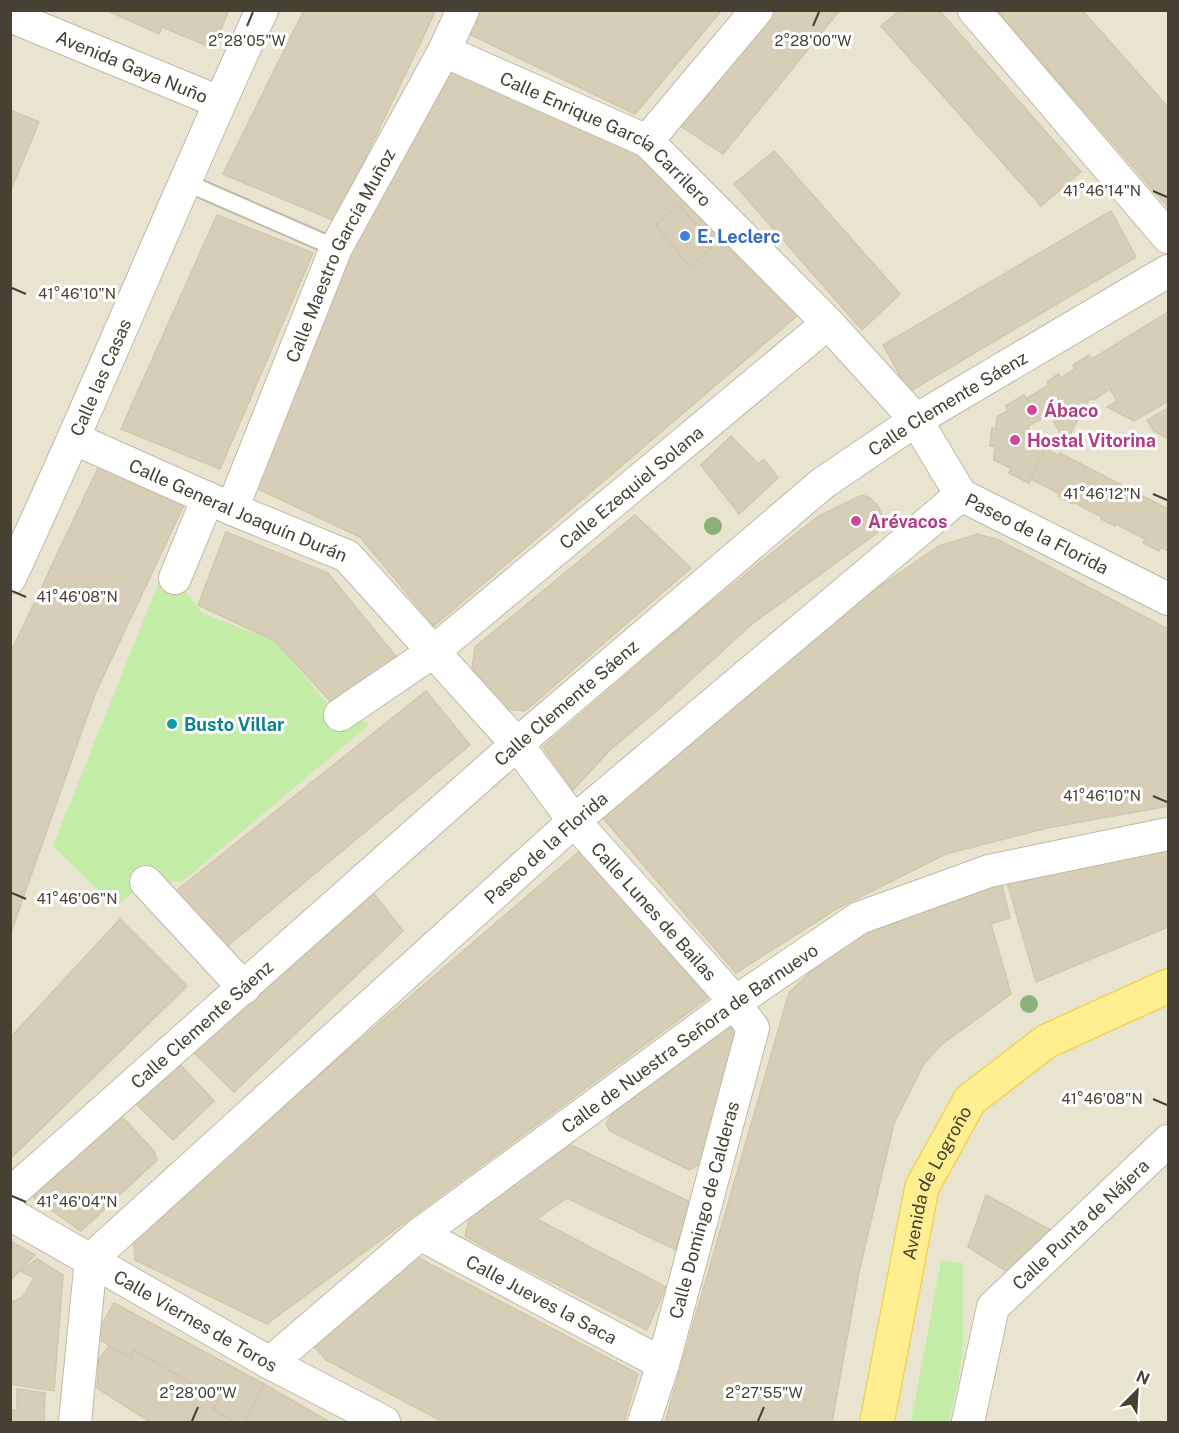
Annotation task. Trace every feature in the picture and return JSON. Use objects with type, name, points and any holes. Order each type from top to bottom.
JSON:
[{"type":"main road","name":"Avenida de Logroño","points":[[877,1422],[922,1187],[970,1100],[1047,1041],[1168,986]]},
{"type":"street","name":"Calle las Casas","points":[[10,578],[75,439],[219,102],[262,10]]},
{"type":"street","name":"Calle Maestro García Muñoz","points":[[175,578],[220,503],[336,248],[444,51],[463,10]]},
{"type":"street","points":[[647,141],[757,10]]},
{"type":"street","points":[[974,10],[1168,237]]},
{"type":"street","name":"Avenida Gaya Nuño","points":[[10,16],[219,102]]},
{"type":"street","name":"Calle Enrique García Carrilero","points":[[444,51],[647,141],[828,323],[916,420],[961,495]]},
{"type":"street","name":"Calle Clemente Sáenz","points":[[10,1194],[517,744],[823,483],[916,420],[1168,271]]},
{"type":"street","name":"Calle Ezequiel Solana","points":[[340,715],[434,651],[828,323]]},
{"type":"street","name":"Calle General Joaquín Durán","points":[[75,439],[347,556],[517,744],[574,821]]},
{"type":"street","name":"Paseo de la Florida","points":[[91,1259],[574,821],[961,495],[1168,599]]},
{"type":"street","name":"Calle Lunes de Bailas","points":[[574,821],[734,1003]]},
{"type":"street","name":"Calle de Nuestra Señora de Barnuevo","points":[[270,1363],[420,1234],[734,1003],[859,918],[989,871],[1168,834]]},
{"type":"street","points":[[146,882],[244,988]]},
{"type":"street","name":"Calle Domingo de Calderas","points":[[644,1422],[663,1364],[753,1028],[734,1003]]},
{"type":"street","name":"Calle Punta de Nájera","points":[[968,1422],[993,1308],[1168,1141]]},
{"type":"street","name":"Calle Viernes de Toros","points":[[10,1214],[270,1363],[384,1422]]},
{"type":"street","name":"Calle Jueves la Saca","points":[[420,1234],[663,1364]]},
{"type":"street","points":[[75,1422],[91,1259]]},
{"type":"lane","points":[[185,182],[336,248]]},
{"type":"shaded area","points":[[11,11],[1168,11],[1168,1422],[11,1422]]},
{"type":"green space","points":[[161,577],[175,578],[202,613],[275,641],[333,710],[370,724],[183,881],[146,882],[115,907],[53,846]]},
{"type":"green space","points":[[941,1261],[963,1263],[963,1343],[959,1373],[949,1422],[911,1422]]},
{"type":"building","points":[[106,10],[229,10],[215,43],[205,45],[162,27],[159,34]]},
{"type":"building","points":[[304,10],[436,10],[335,221],[223,174]]},
{"type":"building","points":[[475,10],[722,10],[635,114],[469,34]]},
{"type":"building","points":[[772,10],[840,10],[723,154],[675,122]]},
{"type":"building","points":[[900,10],[939,10],[1081,172],[1041,206],[881,26]]},
{"type":"building","points":[[996,10],[1082,10],[1168,107],[1168,207]]},
{"type":"building","points":[[452,66],[662,163],[798,315],[434,626],[360,537],[256,488],[346,261]]},
{"type":"building","points":[[10,110],[39,122],[10,192]]},
{"type":"building","points":[[774,151],[900,294],[862,330],[734,184]]},
{"type":"building","name":"E. Leclerc","points":[[679,204],[713,246],[690,267],[656,225]]},
{"type":"building","points":[[1111,211],[1136,257],[909,392],[883,345]]},
{"type":"building","points":[[217,215],[313,253],[220,469],[121,429]]},
{"type":"building","points":[[1168,312],[1168,401],[1134,421],[1107,407],[1117,401],[1110,389],[1094,400],[1090,398],[1069,436],[1060,433],[1050,414],[1028,426],[1030,435],[1047,444],[1045,448],[1059,456],[1060,453],[1168,509],[1168,551],[1161,547],[1159,551],[1143,543],[1145,539],[1101,519],[1102,517],[1073,502],[1072,504],[1058,496],[1060,494],[1031,479],[1029,483],[1009,473],[1011,468],[994,460],[995,446],[990,446],[992,428],[996,429],[997,417],[1009,410],[1006,406],[1024,395],[1026,399],[1049,385],[1047,382],[1058,374],[1061,378],[1075,369],[1073,365],[1089,355],[1092,359]]},
{"type":"building","name":"Hostal Vitorina","points":[[1024,395],[1039,420],[1028,426],[1030,435],[1047,444],[1029,483],[1009,473],[1011,468],[994,460],[995,446],[990,446],[992,428],[996,429],[997,417],[1009,410],[1006,406]]},
{"type":"building","points":[[1168,408],[1168,439],[1154,431],[1147,420]]},
{"type":"building","points":[[731,436],[758,464],[764,459],[778,478],[739,514],[701,465]]},
{"type":"building","points":[[99,466],[184,505],[95,694],[10,935],[10,654]]},
{"type":"building","points":[[862,495],[870,498],[878,506],[883,517],[877,533],[752,624],[610,750],[573,790],[543,747],[698,613],[783,544],[819,516]]},
{"type":"building","points":[[635,515],[691,568],[525,711],[506,709],[472,669],[475,647]]},
{"type":"building","points":[[226,532],[328,573],[404,666],[340,712],[275,641],[198,605]]},
{"type":"building","points":[[978,534],[999,540],[1168,629],[1168,806],[1047,828],[946,854],[838,908],[736,973],[603,818],[817,629],[939,546]]},
{"type":"building","points":[[426,691],[470,745],[219,953],[166,899]]},
{"type":"building","points":[[1168,837],[1168,927],[1036,982],[1005,875]]},
{"type":"building","points":[[582,849],[708,998],[267,1324],[135,1260],[134,1245],[142,1227]]},
{"type":"building","points":[[1000,877],[1010,918],[991,924],[1011,994],[941,1045],[924,1064],[894,1123],[859,1272],[832,1422],[665,1422],[789,993],[845,939]]},
{"type":"building","points":[[371,890],[403,931],[234,1092],[184,1043]]},
{"type":"building","points":[[120,919],[187,986],[10,1159],[10,1038]]},
{"type":"building","points":[[726,1025],[740,1033],[702,1163],[689,1170],[610,1131],[606,1124],[617,1106],[632,1098]]},
{"type":"building","points":[[174,1058],[214,1101],[173,1140],[128,1096]]},
{"type":"building","points":[[112,1111],[125,1120],[154,1151],[157,1160],[81,1231],[34,1198],[33,1188]]},
{"type":"building","points":[[569,1144],[690,1202],[676,1250],[567,1198],[537,1219],[666,1287],[647,1330],[465,1236],[471,1211]]},
{"type":"building","points":[[986,1195],[1056,1233],[1014,1276],[968,1247]]},
{"type":"building","points":[[10,1243],[35,1255],[10,1280]]},
{"type":"building","points":[[417,1257],[638,1374],[624,1422],[443,1422],[326,1360],[313,1345],[329,1323]]},
{"type":"building","points":[[37,1259],[63,1275],[54,1391],[10,1384],[10,1303],[23,1297],[34,1278],[20,1271]]},
{"type":"building","points":[[114,1303],[264,1384],[244,1422],[234,1422],[213,1409],[219,1399],[134,1350],[130,1358],[95,1337]]},
{"type":"building","points":[[109,1346],[130,1358],[134,1350],[219,1399],[213,1409],[232,1421],[150,1422],[97,1388],[99,1359]]},
{"type":"building","points":[[264,1384],[330,1422],[244,1422]]},
{"type":"building","points":[[17,1389],[45,1393],[44,1422],[10,1422],[10,1409],[17,1411]]},
{"type":"place","name":"E. Leclerc","points":[[685,236]]},
{"type":"place","name":"Ábaco","points":[[1032,410]]},
{"type":"place","name":"Hostal Vitorina","points":[[1015,440]]},
{"type":"place","name":"Arévacos","points":[[856,521]]},
{"type":"place","name":"Busto Villar","points":[[172,724]]}]
